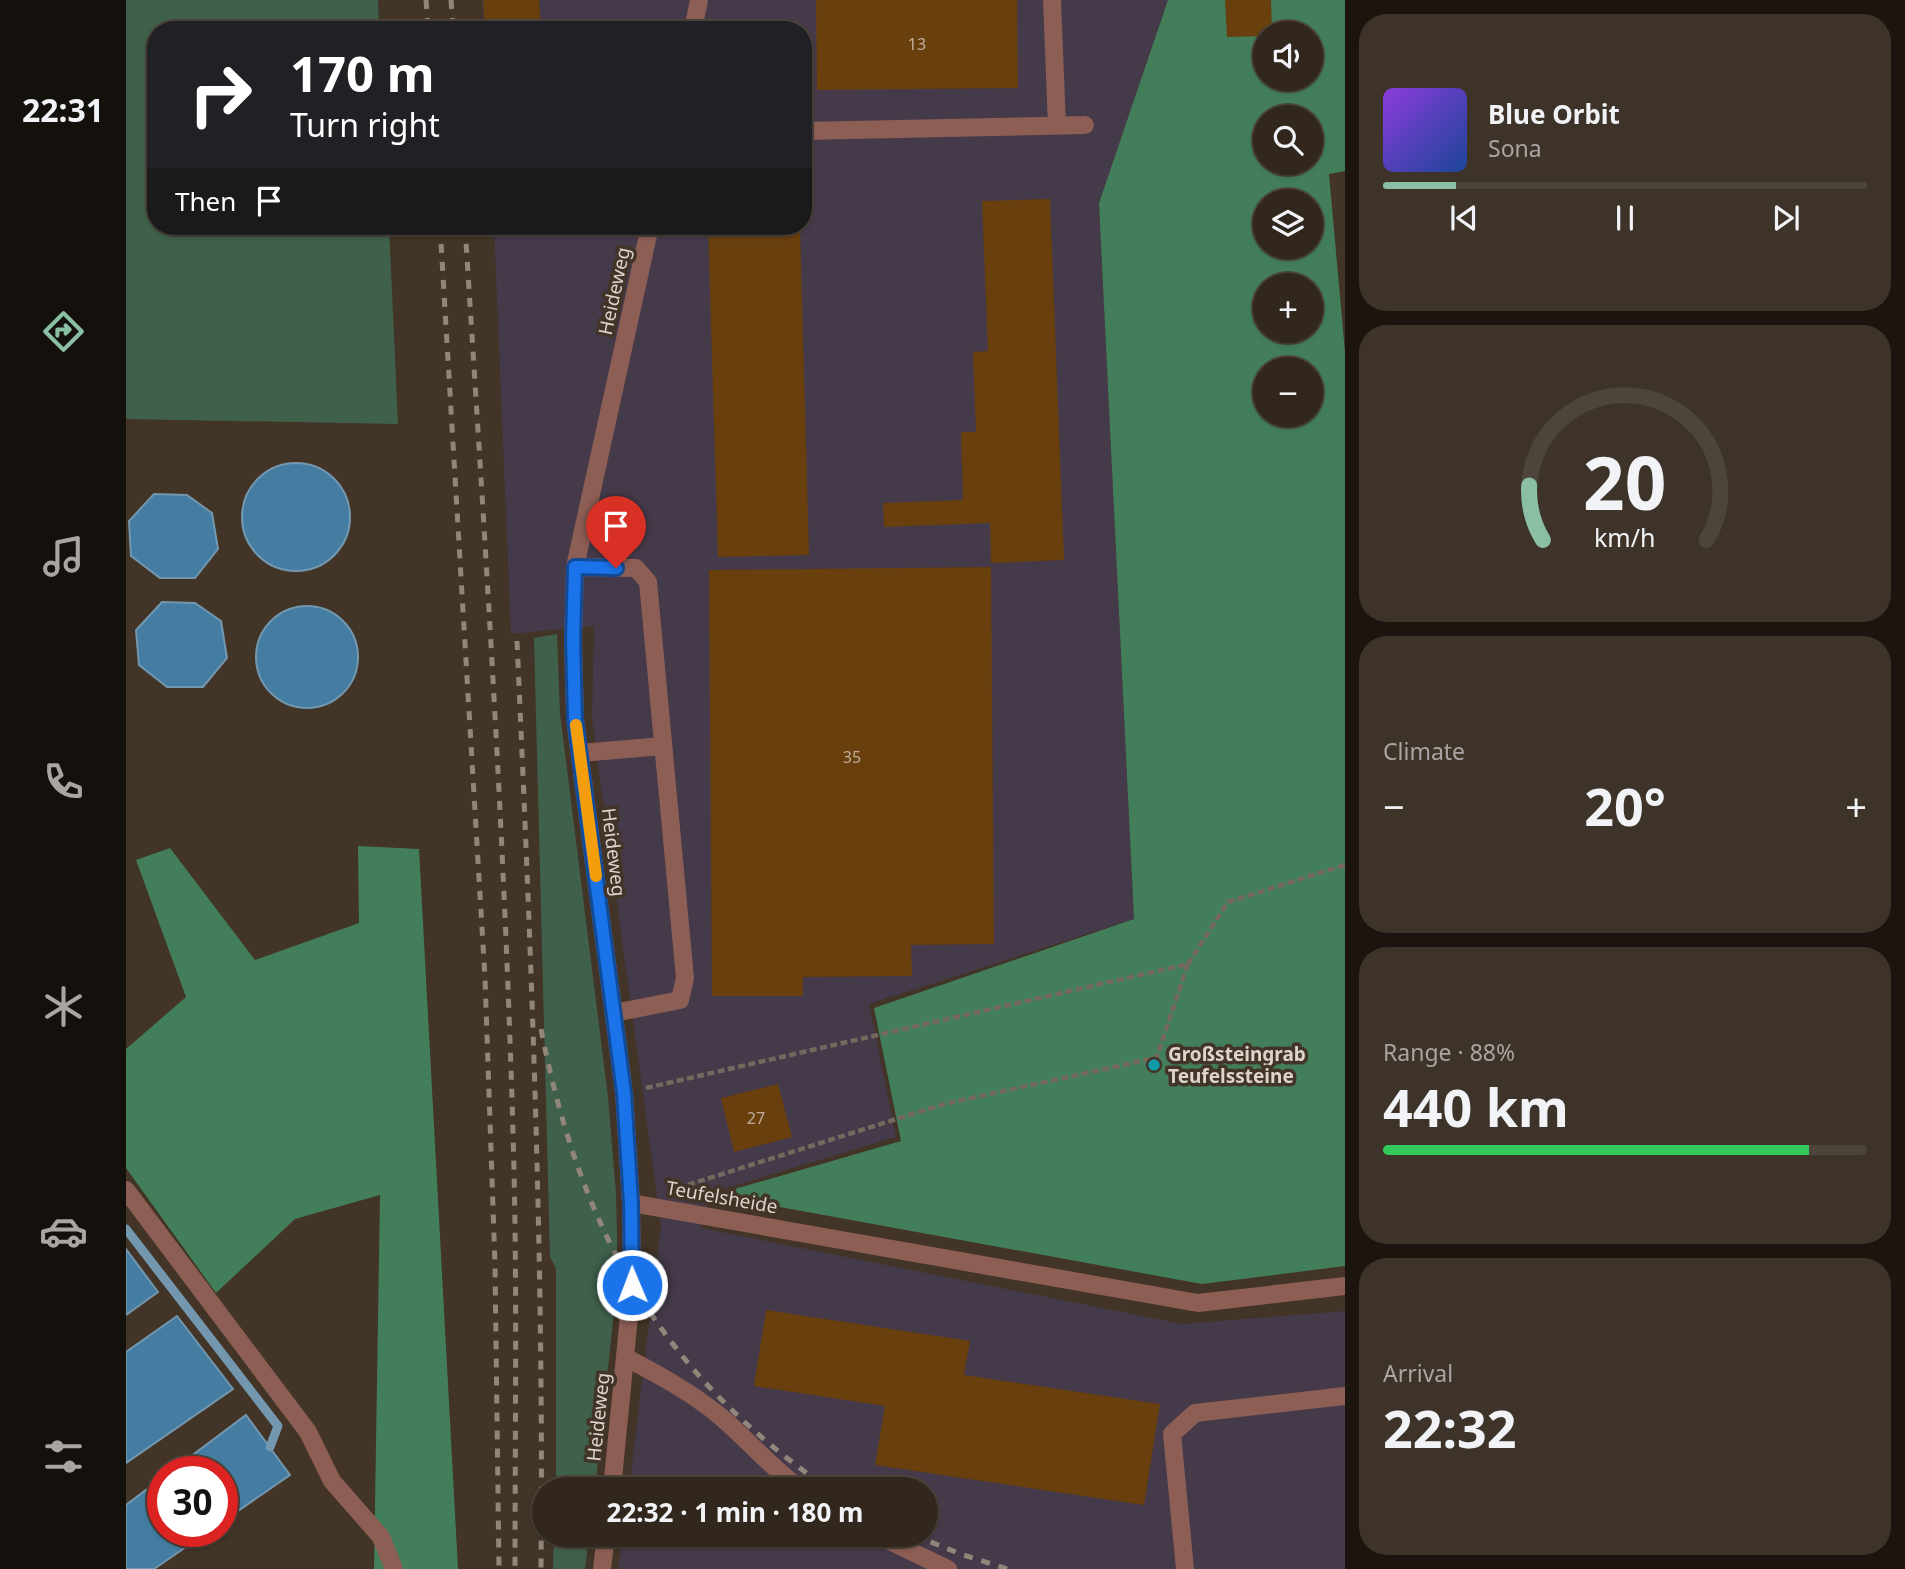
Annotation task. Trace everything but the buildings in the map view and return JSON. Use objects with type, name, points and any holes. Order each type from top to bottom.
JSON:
[{"type":"street","points":[[695,21],[699,0]]},
{"type":"street","points":[[1052,0],[1057,126]]},
{"type":"street","points":[[812,131],[1085,125]]},
{"type":"street","name":"Heideweg","points":[[613,1477],[632,1285],[631,1203],[624,1093],[575,719],[575,567],[648,235]]},
{"type":"street","points":[[575,567],[636,568],[648,582],[685,978],[680,1000],[614,1013]]},
{"type":"street","points":[[580,753],[663,746]]},
{"type":"street","points":[[126,1190],[308,1432],[332,1481],[381,1537],[394,1569]]},
{"type":"street","name":"Teufelsheide","points":[[631,1203],[1198,1303],[1345,1286]]},
{"type":"street","points":[[625,1357],[690,1392],[723,1419],[784,1477]]},
{"type":"street","points":[[1185,1569],[1172,1433],[1195,1413],[1345,1396]]},
{"type":"street","points":[[602,1569],[605,1547]]},
{"type":"street","points":[[902,1547],[948,1569]]},
{"type":"path","points":[[1154,1065],[1188,964],[1228,902],[1345,865]]},
{"type":"path","points":[[624,1093],[1188,964]]},
{"type":"path","name":"Teufelsheide","points":[[670,1190],[944,1104],[1156,1057]]},
{"type":"shaded area","points":[[482,0],[1168,0],[1099,203],[1134,919],[869,1004],[896,1137],[710,1193],[701,1228],[1182,1324],[1345,1311],[1345,1569],[618,1569],[621,1547],[938,1547],[938,1477],[630,1477],[661,1226],[592,720],[594,626],[511,634],[494,235],[812,235],[812,21],[483,21]]},
{"type":"green space","points":[[126,0],[378,0],[379,21],[147,21],[147,235],[389,235],[398,424],[126,419]]},
{"type":"green space","points":[[1168,0],[1345,0],[1345,171],[1329,174],[1345,352],[1345,1266],[1202,1284],[714,1195],[901,1141],[874,1008],[1134,919],[1099,203]]},
{"type":"green space","points":[[557,634],[560,713],[608,1097],[616,1193],[618,1275],[596,1477],[556,1477],[556,1268],[550,1257],[534,638]]},
{"type":"green space","points":[[358,846],[419,849],[458,1569],[374,1569],[380,1195],[295,1219],[216,1293],[126,1168],[126,1049],[186,997],[136,860],[170,848],[255,960],[359,923]]},
{"type":"green space","points":[[554,1547],[588,1547],[585,1569],[553,1569]]},
{"type":"water","points":[[296,463],[317,467],[334,479],[346,496],[350,517],[346,538],[334,555],[317,567],[296,571],[275,567],[258,555],[246,538],[242,517],[246,496],[258,479],[275,467]]},
{"type":"water","points":[[154,494],[187,495],[212,513],[218,549],[195,578],[160,578],[131,556],[129,521]]},
{"type":"water","points":[[162,602],[195,603],[221,621],[227,658],[203,687],[167,687],[139,665],[136,630]]},
{"type":"water","points":[[307,606],[326,610],[343,621],[354,638],[358,657],[354,676],[343,693],[326,704],[307,708],[288,704],[271,693],[260,676],[256,657],[260,638],[271,621],[288,610]]},
{"type":"water","points":[[126,1249],[158,1292],[126,1315]]},
{"type":"water","points":[[177,1316],[233,1389],[126,1463],[126,1352]]},
{"type":"water","points":[[246,1415],[290,1475],[238,1511],[238,1456],[191,1456]]},
{"type":"water","points":[[147,1489],[147,1547],[186,1547],[154,1569],[126,1569],[126,1505]]},
{"type":"waterway","points":[[126,1229],[278,1426],[270,1447]]},
{"type":"railway","points":[[426,0],[427,21]]},
{"type":"railway","points":[[451,0],[452,21]]},
{"type":"railway","points":[[441,235],[485,978],[495,1265],[499,1569]]},
{"type":"railway","points":[[466,235],[506,934],[514,1170],[515,1569]]},
{"type":"railway","points":[[517,641],[532,989],[540,1337],[541,1569]]},
{"type":"railway","points":[[541,1029],[558,1101],[579,1169],[604,1232],[636,1290],[673,1345],[718,1396],[769,1444],[813,1477]]},
{"type":"railway","points":[[938,1545],[1007,1569]]},
{"type":"slow traffic","points":[[576,725],[596,876]]},
{"type":"place","name":"Großsteingrab Teufelssteine","points":[[1154,1065]]},
{"type":"route","points":[[616,568],[575,567],[573,640],[575,719],[624,1093],[631,1203],[632,1285]]}]
